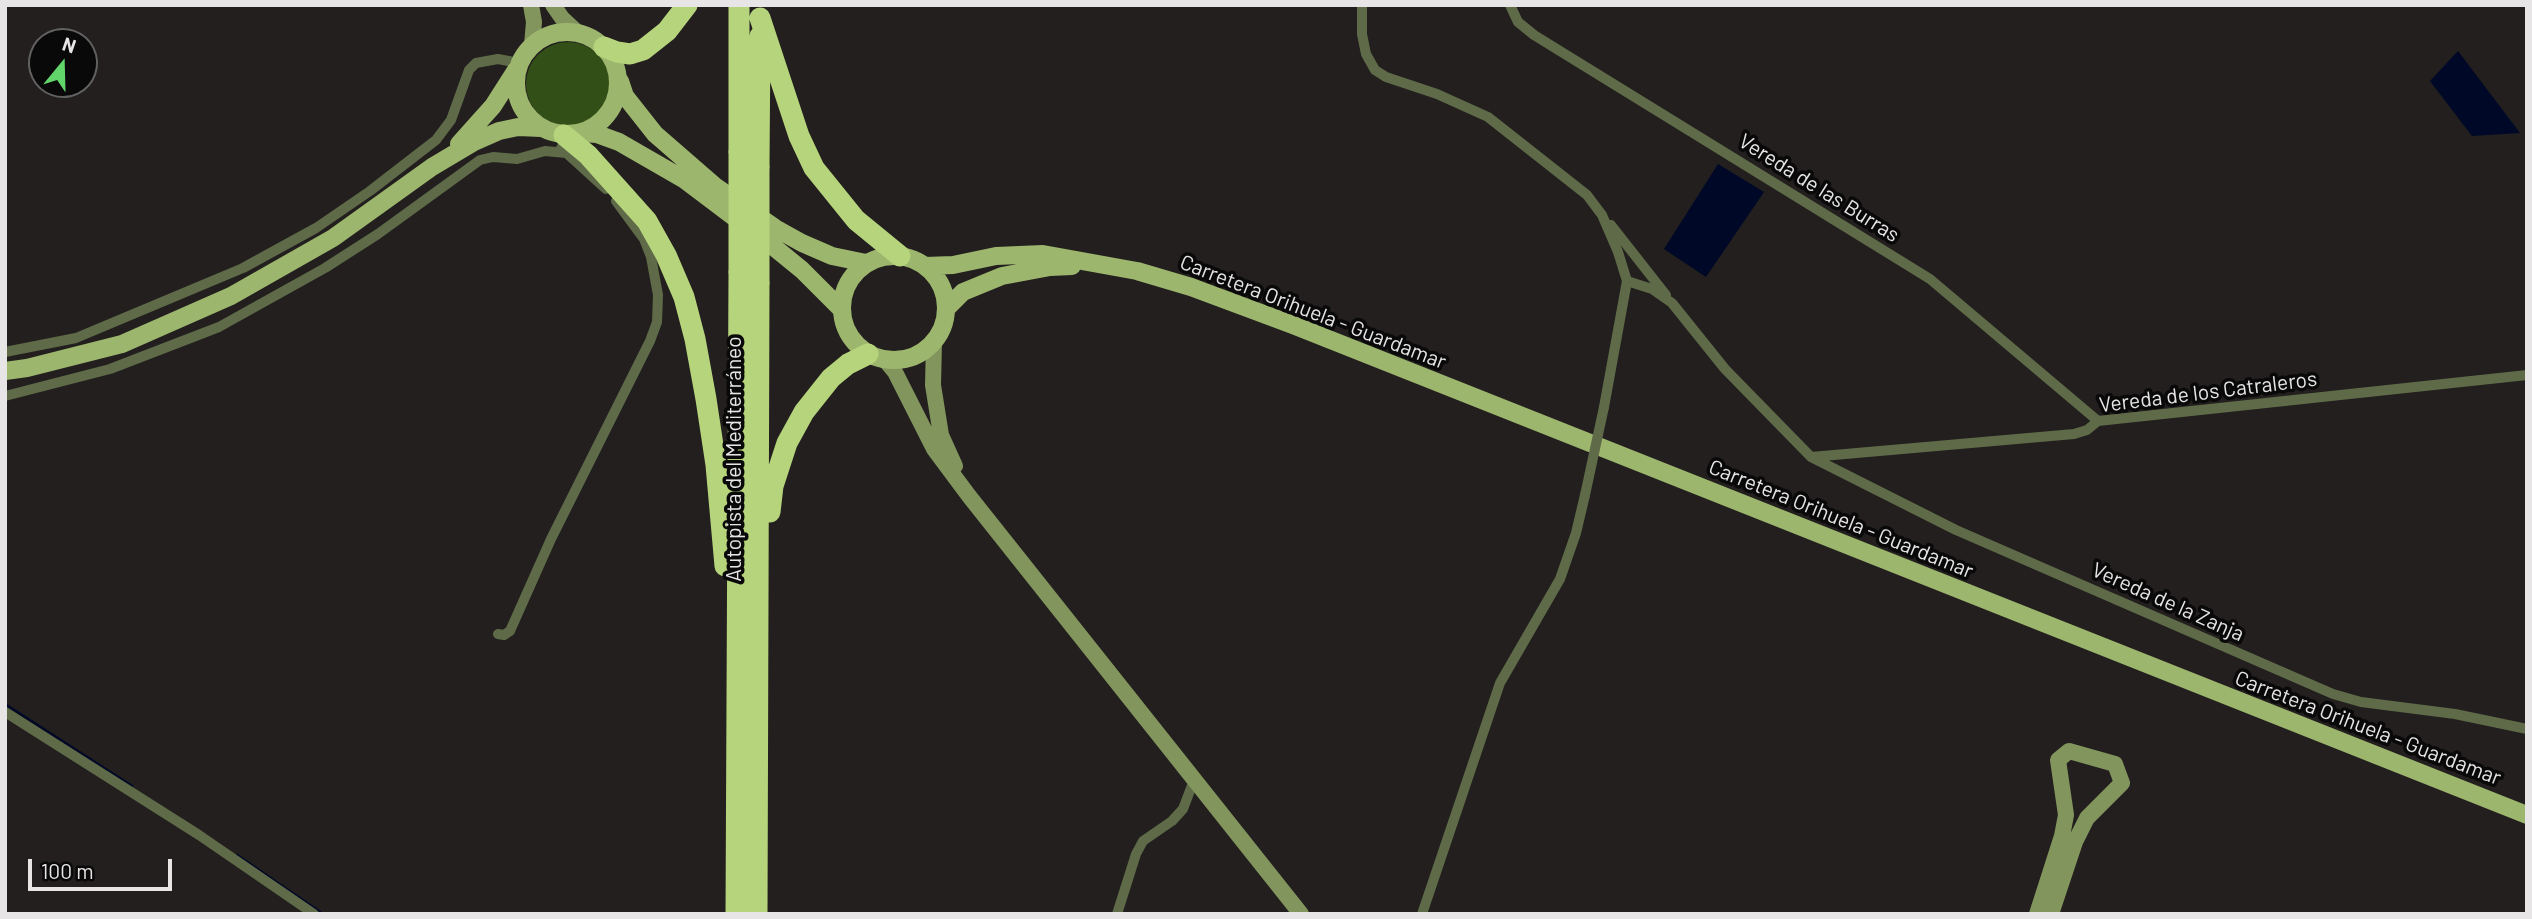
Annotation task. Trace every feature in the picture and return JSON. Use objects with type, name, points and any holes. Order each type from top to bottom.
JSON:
[{"type":"highway","points":[[604,47],[630,54],[643,50],[667,31],[687,5]]},
{"type":"highway","name":"Autopista del Mediterráneo","points":[[736,914],[739,5]]},
{"type":"highway","points":[[760,12],[799,136],[814,168],[856,220],[900,256]]},
{"type":"highway","name":"Autopista del Mediterráneo","points":[[757,914],[760,12]]},
{"type":"highway","points":[[559,136],[588,155],[647,221],[684,296],[695,339],[714,452],[727,590],[737,654]]},
{"type":"highway","points":[[758,720],[768,525],[773,486],[787,443],[804,412],[831,378],[848,364],[876,357]]},
{"type":"main road","points":[[531,5],[534,22],[531,45]]},
{"type":"main road","points":[[553,5],[577,32]]},
{"type":"main road","points":[[432,167],[469,135],[493,106],[531,45],[545,36],[577,32],[592,37],[604,47],[614,60],[625,96],[655,134],[716,187],[775,228],[802,243],[832,256],[866,263]]},
{"type":"main road","points":[[518,65],[515,85],[519,102],[528,117],[559,136],[595,127],[607,117],[618,90],[618,76]]},
{"type":"main road","points":[[5,371],[122,344],[231,296],[333,238],[432,167],[474,142],[499,131],[518,127],[559,136],[597,134],[619,142],[685,180],[793,263],[841,309]]},
{"type":"main road","name":"Carretera Orihuela - Guardamar","points":[[925,266],[953,265],[996,256],[1043,254],[1137,271],[1191,287],[1293,325],[2527,815]]},
{"type":"main road","points":[[876,357],[903,360],[919,354],[934,342],[944,325],[947,308],[941,285],[925,266],[900,256],[882,257],[866,263],[852,275],[844,292],[841,309],[845,328],[853,342],[895,372],[934,449],[1301,914]]},
{"type":"main road","name":"Carretera Orihuela - Guardamar","points":[[947,308],[963,292],[981,283],[1025,271],[1084,266],[1137,271]]},
{"type":"main road","points":[[934,342],[933,385],[941,435],[970,496]]},
{"type":"main road","points":[[2037,914],[2062,836],[2066,815],[2058,760],[2069,751],[2115,764],[2122,783],[2087,818],[2075,842],[2051,914]]},
{"type":"street","name":"Vereda de la Zanja","points":[[1362,5],[1362,34],[1366,54],[1375,70],[1386,77],[1437,94],[1488,117],[1587,195],[1724,369],[1811,457],[1956,530],[2333,694],[2361,702],[2455,714],[2527,729]]},
{"type":"street","name":"Vereda de las Burras","points":[[1510,5],[1518,22],[1534,36],[1930,279],[2098,421]]},
{"type":"street","points":[[5,352],[76,338],[243,268],[316,228],[436,140],[451,121],[465,79],[476,63],[498,59],[518,65]]},
{"type":"street","points":[[5,396],[110,369],[219,327],[346,255],[480,160],[492,157],[517,159],[540,153],[559,136]]},
{"type":"street","points":[[540,153],[559,136]]},
{"type":"street","points":[[498,634],[504,635],[510,631],[551,539],[657,322],[656,278],[644,239],[610,193],[559,136]]},
{"type":"street","points":[[1422,914],[1500,682],[1560,579],[1576,533],[1604,407],[1626,281],[1618,252],[1602,215]]},
{"type":"street","points":[[1626,281],[1652,289],[1672,303]]},
{"type":"street","name":"Vereda de los Catraleros","points":[[1811,457],[2074,434],[2087,430],[2098,421],[2527,375]]},
{"type":"street","points":[[5,712],[199,835],[314,914]]},
{"type":"street","points":[[1117,914],[1136,854],[1143,841],[1172,821],[1183,809],[1194,780]]},
{"type":"green space","points":[[560,42],[576,42],[592,49],[603,60],[610,76],[607,100],[598,114],[576,126],[560,126],[544,119],[533,108],[526,92],[526,76],[533,60],[544,49]]},
{"type":"water","points":[[2458,51],[2520,133],[2472,136],[2430,81]]},
{"type":"water","points":[[1718,164],[1764,192],[1706,277],[1664,249]]},
{"type":"waterway","points":[[5,704],[132,786]]},
{"type":"waterway","points":[[237,855],[323,914]]}]
